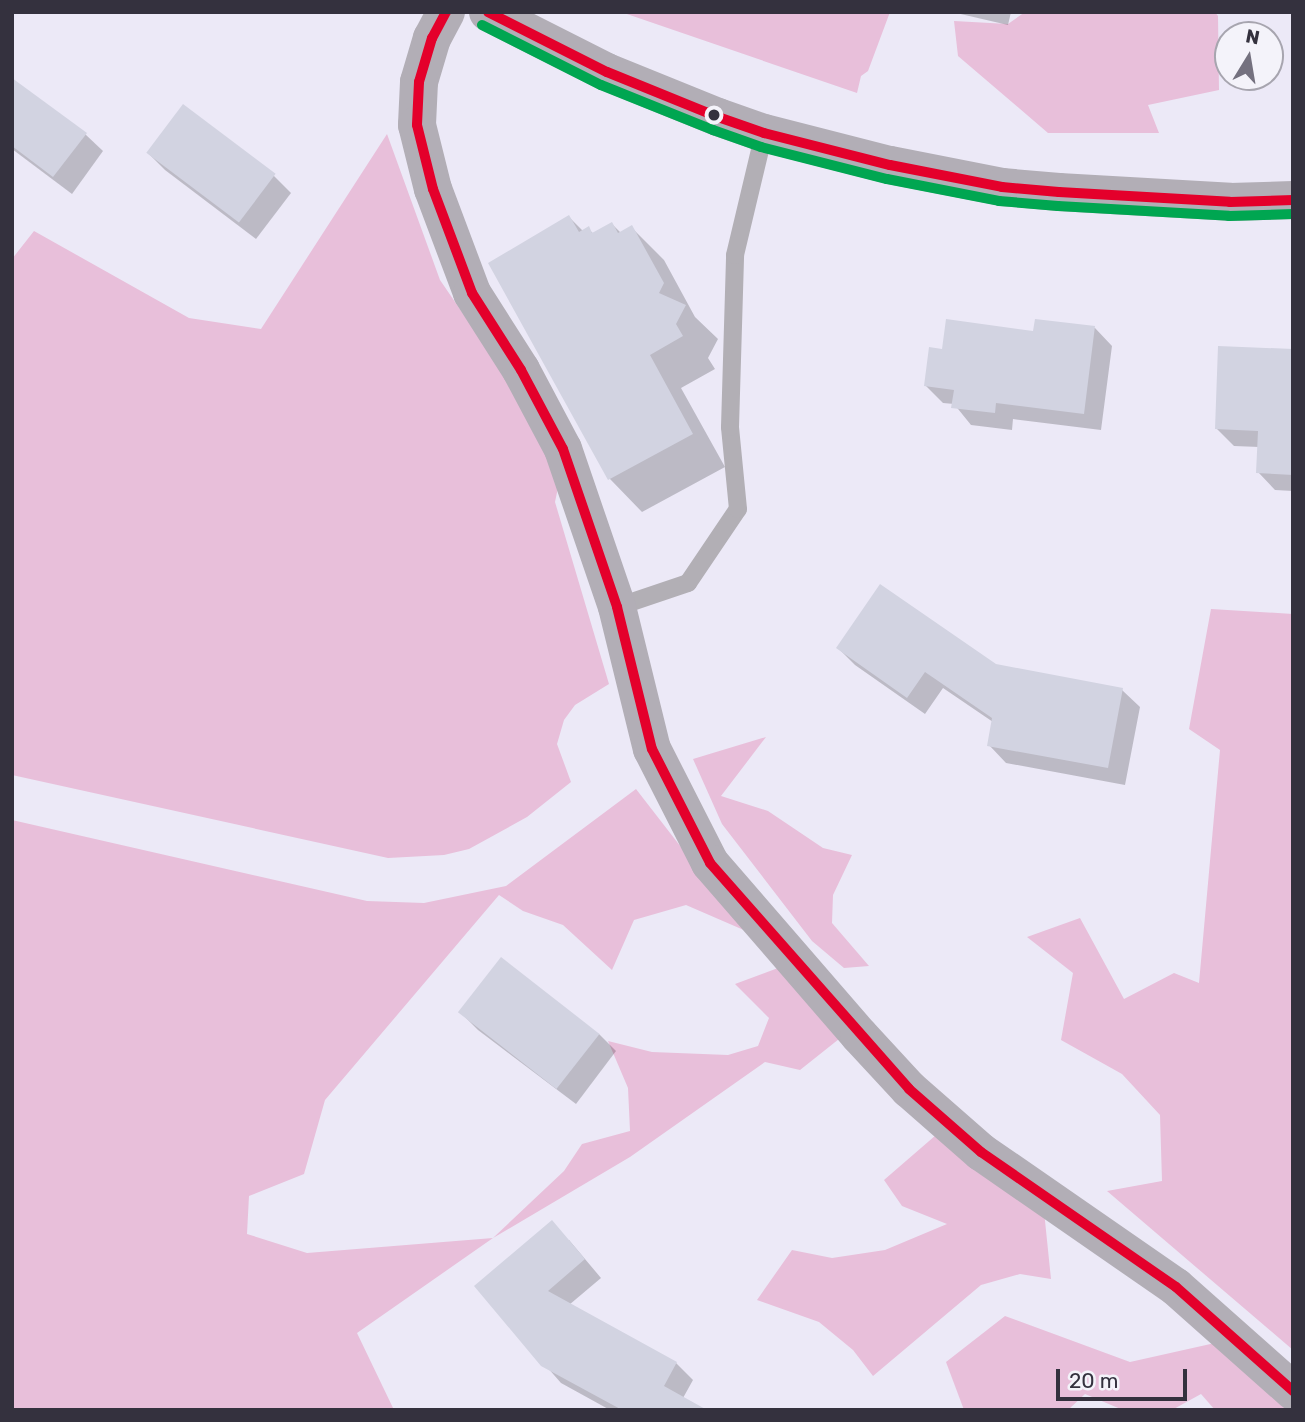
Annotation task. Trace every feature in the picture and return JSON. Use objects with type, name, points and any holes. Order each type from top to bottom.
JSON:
[{"type":"street","points":[[446,12],[432,38],[419,82],[417,125],[433,189],[472,293],[522,370],[563,449],[617,607],[652,749],[710,863],[909,1089],[981,1152],[1176,1287],[1293,1391]]},
{"type":"street","points":[[488,12],[607,72],[764,133],[890,165],[1002,187],[1157,200],[1293,200]]},
{"type":"lane","points":[[617,607],[688,583],[738,509],[730,427],[735,255],[764,133]]},
{"type":"shaded area","points":[[621,12],[890,12],[868,71],[861,76],[857,93]]},
{"type":"shaded area","points":[[1025,12],[1215,12],[1218,21],[1214,21],[1214,91],[1148,105],[1159,133],[1048,133],[958,56],[954,21],[1008,24]]},
{"type":"shaded area","points":[[387,134],[440,280],[531,413],[560,478],[555,502],[609,684],[575,705],[564,720],[557,744],[571,782],[527,817],[469,849],[444,855],[388,858],[12,775],[12,259],[34,231],[189,318],[261,329]]},
{"type":"shaded area","points":[[1211,609],[1293,614],[1293,1350],[1107,1191],[1162,1181],[1160,1115],[1122,1074],[1061,1040],[1073,973],[1027,937],[1080,918],[1124,999],[1174,973],[1199,983],[1220,750],[1189,729]]},
{"type":"shaded area","points":[[766,737],[721,796],[768,811],[823,848],[852,855],[833,895],[832,923],[869,966],[844,968],[812,941],[722,824],[693,759]]},
{"type":"shaded area","points":[[636,789],[746,931],[686,905],[634,920],[612,970],[563,925],[523,911],[499,895],[325,1100],[304,1174],[249,1196],[247,1234],[307,1253],[493,1238],[357,1333],[394,1410],[12,1410],[12,820],[367,901],[424,903],[506,886]]},
{"type":"shaded area","points":[[778,968],[839,1039],[800,1070],[765,1062],[630,1157],[493,1238],[564,1171],[582,1144],[630,1131],[628,1088],[608,1041],[652,1052],[728,1055],[758,1046],[769,1018],[735,984]]},
{"type":"shaded area","points":[[936,1135],[1044,1211],[1051,1279],[1020,1274],[981,1285],[873,1376],[853,1350],[819,1322],[757,1300],[792,1250],[832,1258],[885,1250],[947,1224],[902,1206],[884,1180]]},
{"type":"shaded area","points":[[1005,1316],[1130,1362],[1215,1343],[1293,1401],[1293,1410],[1215,1410],[1201,1394],[1172,1410],[1123,1410],[1085,1394],[1068,1410],[964,1410],[946,1362]]},
{"type":"building","points":[[12,78],[87,133],[53,177],[12,146]]},
{"type":"building","points":[[183,104],[276,174],[239,223],[146,153]]},
{"type":"building","points":[[569,215],[579,232],[589,226],[592,233],[612,222],[618,233],[632,225],[664,283],[659,293],[686,305],[676,324],[683,336],[650,355],[693,434],[608,480],[488,263]]},
{"type":"building","points":[[946,319],[1033,331],[1035,319],[1095,326],[1084,414],[996,403],[995,413],[951,408],[954,390],[924,386],[929,347],[942,349]]},
{"type":"building","points":[[1218,346],[1293,349],[1293,475],[1256,473],[1258,431],[1215,429]]},
{"type":"building","points":[[880,584],[996,664],[1123,688],[1108,768],[987,746],[992,718],[925,672],[907,698],[836,648]]},
{"type":"building","points":[[501,957],[600,1034],[556,1089],[458,1012]]},
{"type":"building","points":[[552,1220],[585,1259],[548,1291],[677,1362],[664,1386],[707,1410],[622,1410],[541,1366],[474,1286]]},
{"type":"transit line","points":[[446,12],[432,38],[419,82],[417,125],[433,189],[472,293],[521,370],[563,449],[617,607],[652,749],[710,863],[909,1089],[981,1152],[1176,1287],[1293,1391]]},
{"type":"transit line","points":[[488,12],[607,72],[718,117],[764,133],[890,165],[1002,187],[1059,192],[1230,202],[1293,200]]},
{"type":"transit line","points":[[482,25],[601,85],[713,130],[761,147],[887,179],[999,201],[1229,216],[1293,214]]}]
